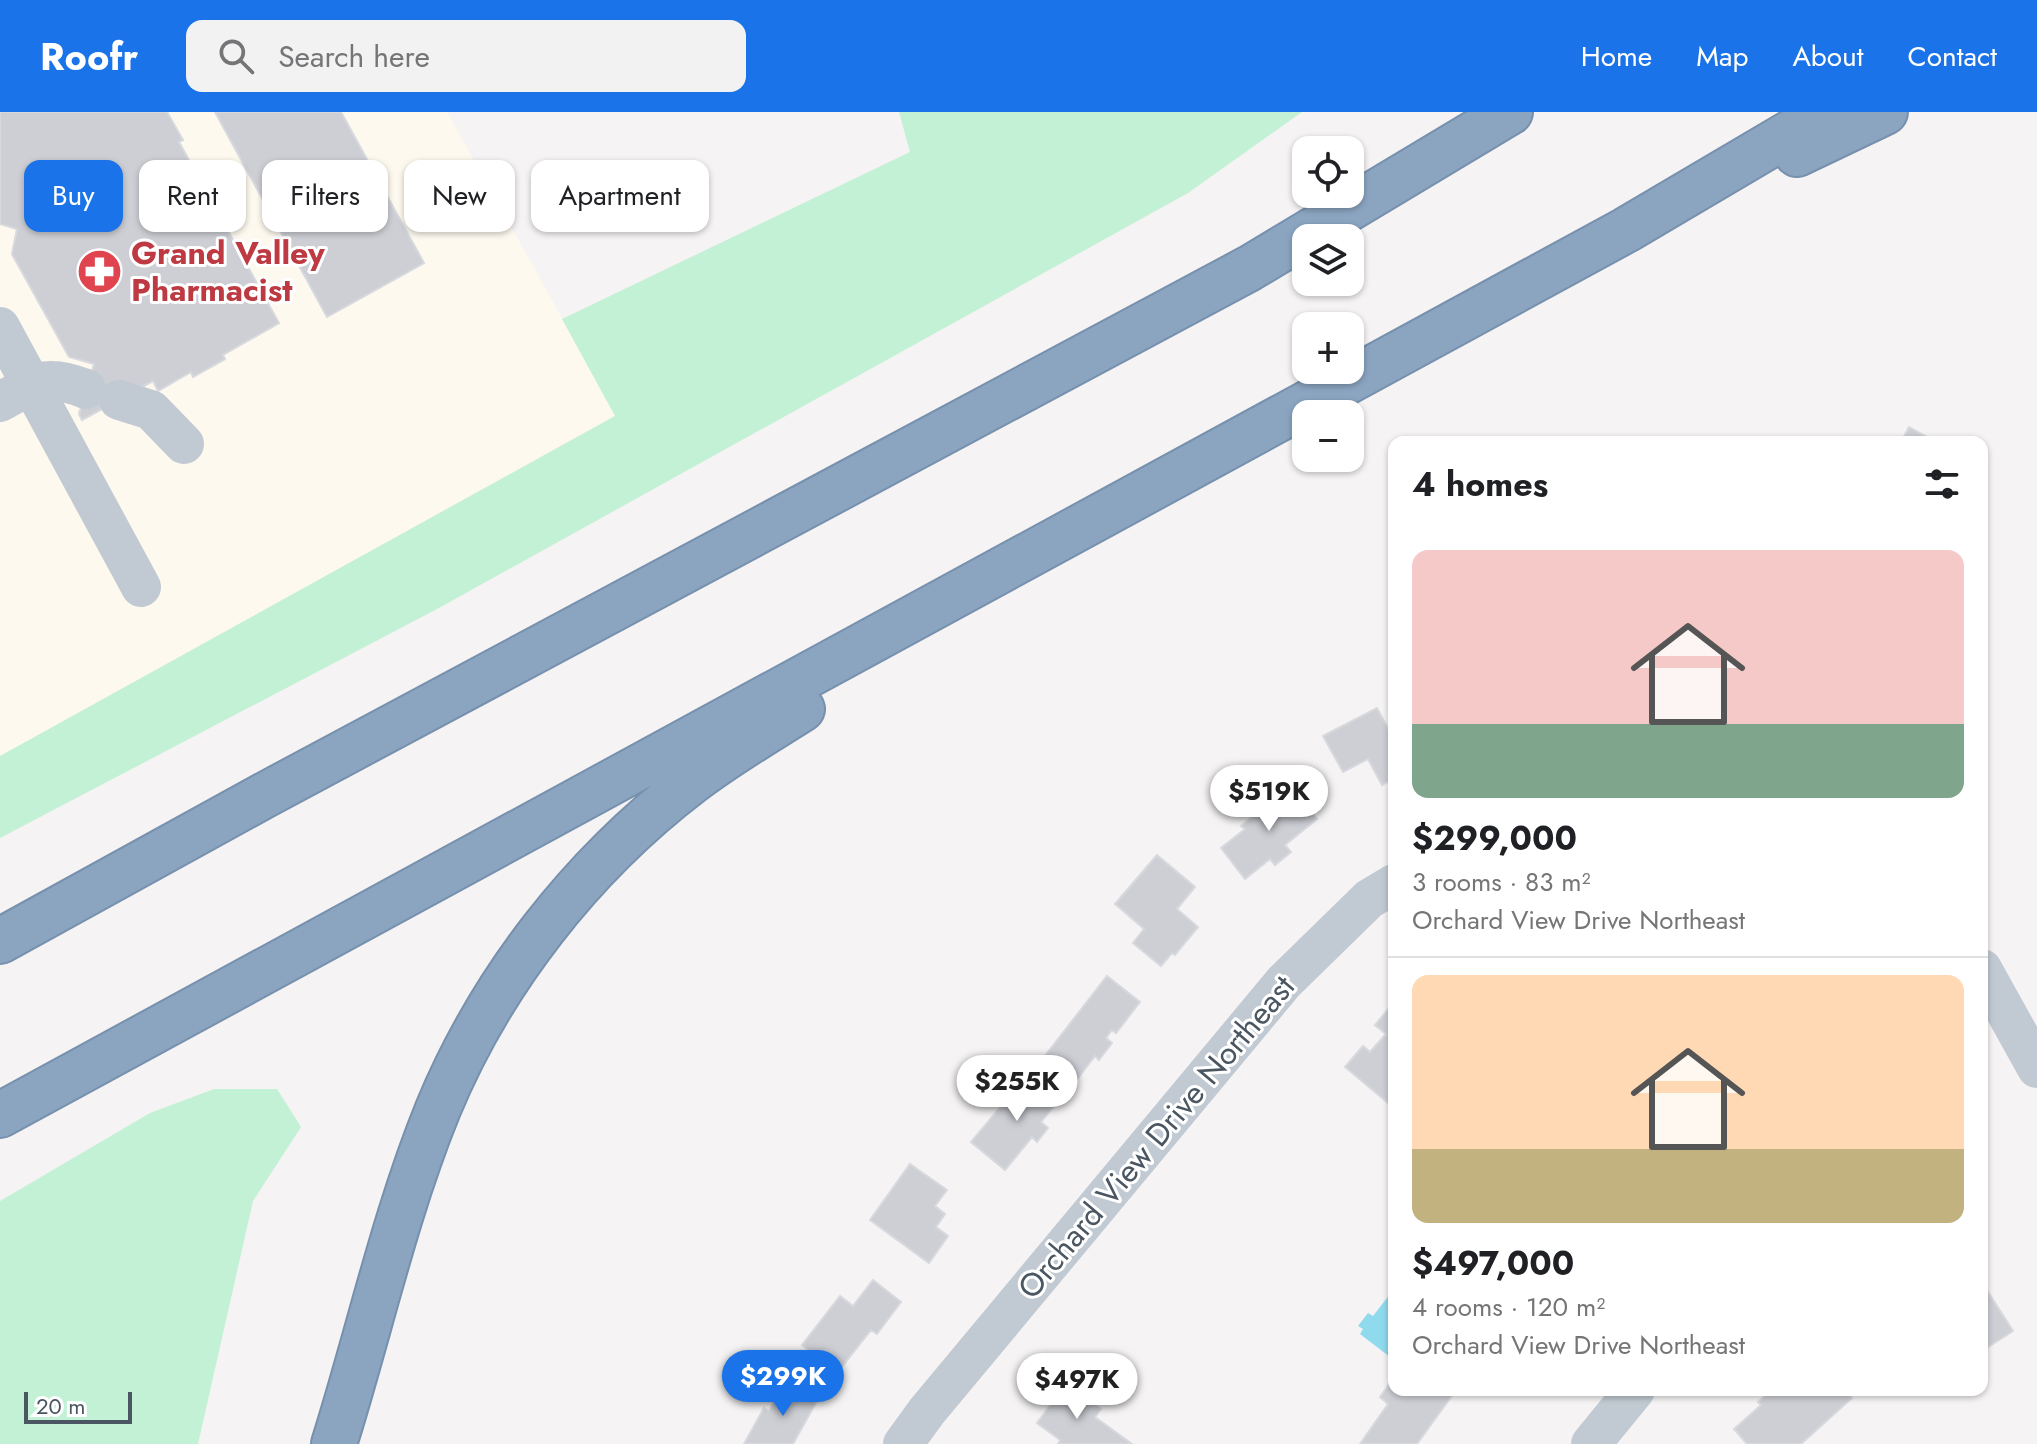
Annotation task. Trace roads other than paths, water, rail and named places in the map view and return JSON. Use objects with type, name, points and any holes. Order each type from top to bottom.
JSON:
[{"type":"highway","points":[[0,941],[265,795],[1250,268],[1510,112]]},
{"type":"highway","points":[[0,1115],[1626,230],[1826,112]]},
{"type":"highway","points":[[1626,230],[1885,112]]},
{"type":"highway","points":[[334,1444],[392,1245],[438,1110],[460,1061],[504,986],[546,926],[608,854],[713,765],[1093,520]]},
{"type":"street","points":[[0,327],[16,393],[141,587]]},
{"type":"street","points":[[16,393],[58,378],[151,410],[184,444]]},
{"type":"street","name":"Orchard View Drive Northeast","points":[[903,1444],[927,1411],[1284,982],[1369,899],[1388,888]]},
{"type":"street","points":[[1988,978],[2031,1043]]},
{"type":"street","points":[[1591,1444],[1630,1396]]},
{"type":"water","points":[[1388,1297],[1388,1355],[1360,1334],[1363,1329],[1358,1326],[1368,1313],[1373,1316]]},
{"type":"place","name":"Grand Valley Pharmacist","points":[[100,271]]}]
